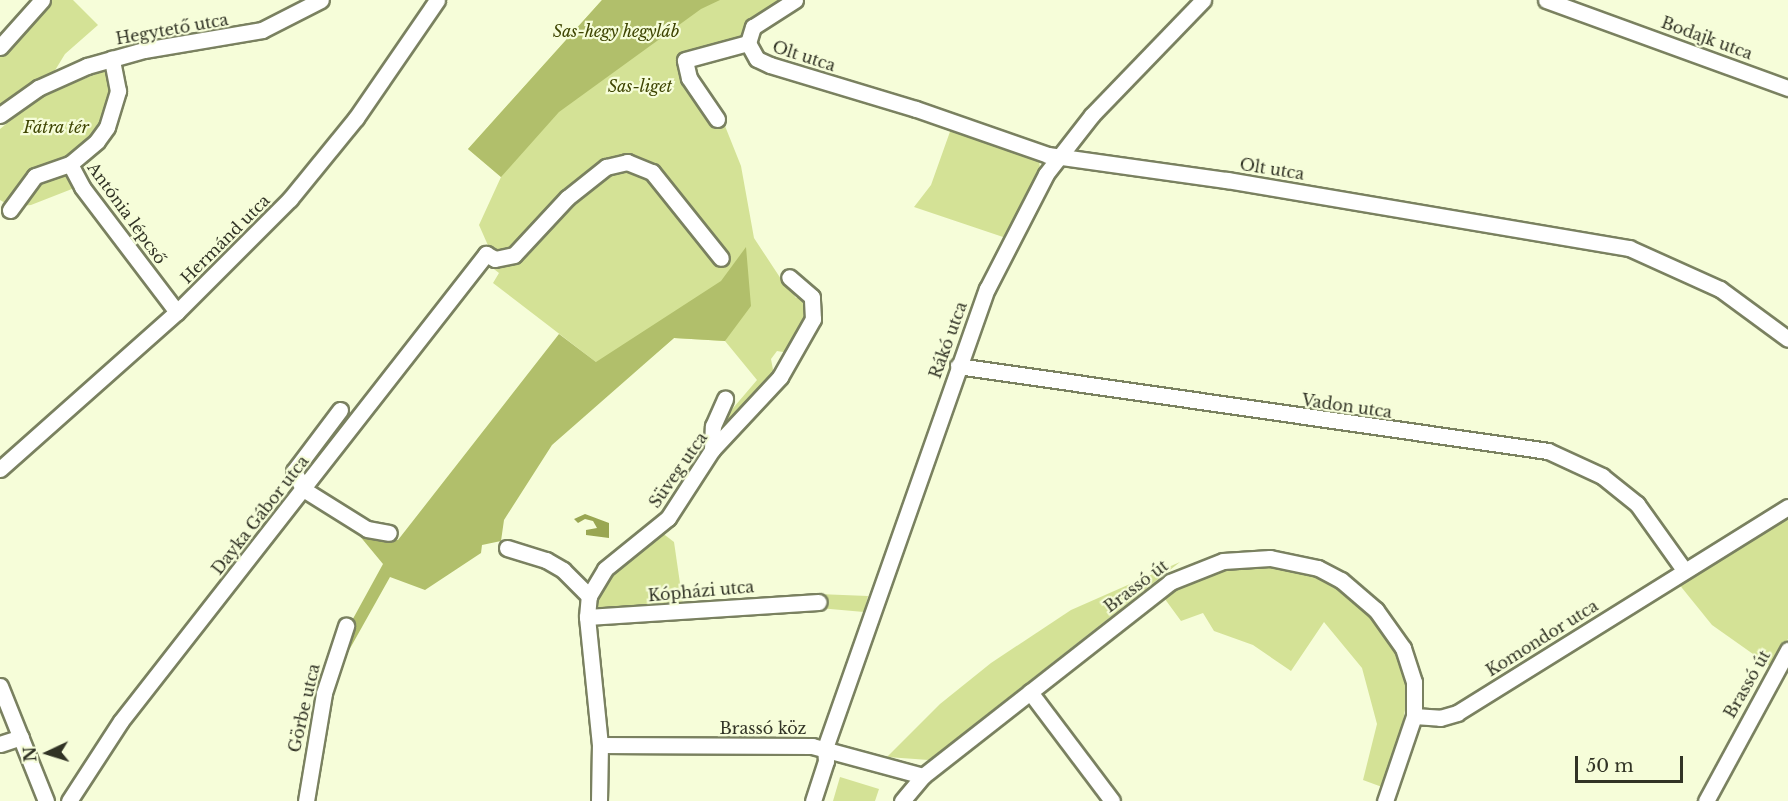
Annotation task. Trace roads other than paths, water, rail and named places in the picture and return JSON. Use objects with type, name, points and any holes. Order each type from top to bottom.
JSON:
[{"type":"street","points":[[0,47],[42,0]]},
{"type":"street","name":"Hegytető utca","points":[[0,116],[38,88],[112,59],[262,30],[321,0]]},
{"type":"street","name":"Hermánd utca","points":[[0,469],[177,312],[290,199],[356,118],[437,0]]},
{"type":"street","points":[[717,118],[689,78],[685,60],[748,43],[753,27],[795,0]]},
{"type":"street","name":"Rákó utca","points":[[825,748],[987,289],[1046,174],[1092,115],[1203,0]]},
{"type":"street","name":"Bodajk utca","points":[[1546,0],[1788,88]]},
{"type":"street","name":"Olt utca","points":[[748,43],[757,59],[770,65],[916,109],[1048,155],[1446,215],[1629,248],[1720,289],[1788,339]]},
{"type":"street","points":[[10,210],[35,176],[70,164],[97,141],[107,127],[118,91],[112,59]]},
{"type":"street","name":"Dayka Gábor utca","points":[[69,801],[121,721],[486,254],[495,259],[514,255],[567,198],[595,174],[615,163],[627,162],[652,172],[721,258]]},
{"type":"street","name":"Antónia lépcső","points":[[70,164],[82,187],[177,312]]},
{"type":"street","name":"Süveg utca","points":[[599,801],[600,745],[587,617],[590,596],[605,569],[668,518],[711,450],[780,377],[813,319],[812,297],[789,277]]},
{"type":"street","name":"Vadon utca","points":[[958,366],[1548,451],[1602,476],[1637,504],[1684,570]]},
{"type":"street","points":[[711,450],[713,426],[725,399]]},
{"type":"street","points":[[339,410],[294,471],[303,489],[367,529],[388,533]]},
{"type":"street","points":[[1684,570],[1788,507]]},
{"type":"street","points":[[507,549],[546,560],[564,570],[590,596]]},
{"type":"street","name":"Brassó út","points":[[902,801],[923,776],[1184,573],[1223,561],[1270,558],[1310,566],[1341,579],[1376,610],[1391,628],[1410,667],[1414,716],[1385,801]]},
{"type":"street","name":"Komondor utca","points":[[1414,716],[1440,718],[1457,713],[1684,570]]},
{"type":"street","name":"Kópházi utca","points":[[587,617],[819,602]]},
{"type":"street","name":"Görbe utca","points":[[306,801],[324,693],[346,626]]},
{"type":"street","name":"Brassó út","points":[[1706,801],[1788,650]]},
{"type":"street","points":[[0,686],[46,801]]},
{"type":"street","points":[[1030,692],[1112,801]]},
{"type":"street","points":[[0,744],[21,737]]},
{"type":"street","name":"Brassó köz","points":[[600,745],[825,748],[923,776]]},
{"type":"street","points":[[813,801],[826,760],[825,748]]},
{"type":"park label","name":"Sas-hegy hegyláb","points":[[616,31]]},
{"type":"park label","name":"Sas-liget","points":[[640,86]]},
{"type":"park label","name":"Fátra tér","points":[[56,127]]}]
